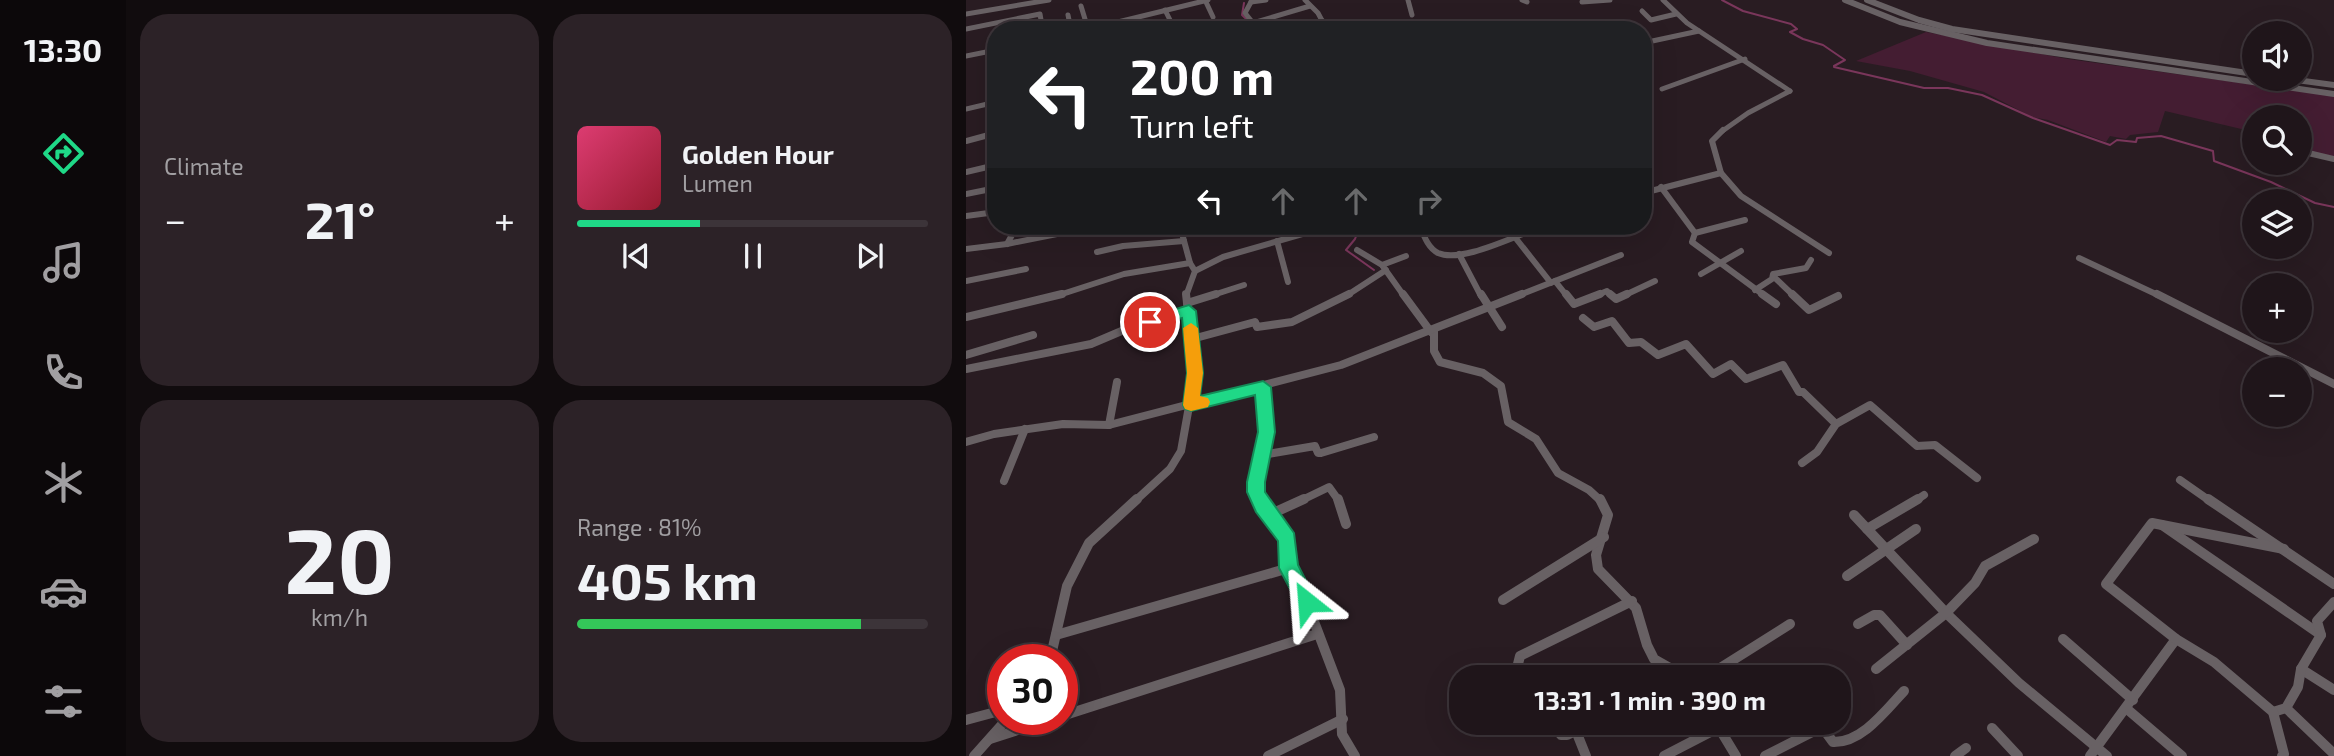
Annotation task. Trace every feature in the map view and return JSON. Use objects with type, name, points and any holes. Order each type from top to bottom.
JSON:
[{"type":"street","points":[[966,14],[1049,0]]},
{"type":"street","points":[[1121,21],[1206,0],[1213,17]]},
{"type":"street","points":[[1251,21],[1245,13],[1250,1],[1266,0]]},
{"type":"street","points":[[1305,0],[1323,20],[1320,21]]},
{"type":"street","points":[[1408,0],[1412,15]]},
{"type":"street","points":[[1582,2],[1610,0]]},
{"type":"street","points":[[1663,0],[1676,14],[1699,31],[1790,91],[1775,97],[1720,131],[1713,141],[1721,173],[1741,196],[1829,253]]},
{"type":"street","points":[[1845,0],[1881,16],[1926,30],[1994,45],[2334,94]]},
{"type":"street","points":[[1867,0],[1952,29],[2242,72]]},
{"type":"street","points":[[1879,5],[1888,0]]},
{"type":"street","points":[[1081,6],[1085,21]]},
{"type":"street","points":[[1260,21],[1310,6]]},
{"type":"street","points":[[1165,10],[1170,21]]},
{"type":"street","points":[[1642,11],[1651,20],[1676,14]]},
{"type":"street","points":[[1005,21],[1040,14],[1041,21]]},
{"type":"street","points":[[1068,15],[1070,21]]},
{"type":"street","points":[[966,29],[987,25]]},
{"type":"street","points":[[1652,41],[1699,31]]},
{"type":"street","points":[[966,56],[987,52]]},
{"type":"street","points":[[1662,89],[1745,59]]},
{"type":"street","points":[[2168,61],[2178,67],[2169,71]]},
{"type":"street","points":[[2227,79],[2217,72],[2228,70]]},
{"type":"street","points":[[2312,82],[2334,85]]},
{"type":"street","points":[[966,109],[987,103]]},
{"type":"street","points":[[966,141],[987,135]]},
{"type":"street","points":[[2312,154],[2334,159]]},
{"type":"street","points":[[966,172],[987,167]]},
{"type":"street","points":[[1652,190],[1721,173]]},
{"type":"street","points":[[1661,187],[1683,223],[1695,233]]},
{"type":"street","points":[[966,194],[987,190]]},
{"type":"street","points":[[966,216],[987,213]]},
{"type":"street","points":[[1695,233],[1745,220]]},
{"type":"street","points":[[1695,233],[1692,242],[1776,304]]},
{"type":"street","points":[[1007,244],[1012,235]]},
{"type":"street","points":[[966,256],[968,249],[1052,235]]},
{"type":"street","points":[[1054,644],[1067,586],[1089,543],[1170,469],[1181,451],[1195,373],[1186,294],[1192,267],[1182,235]]},
{"type":"street","points":[[966,317],[1052,297],[1124,274],[1192,267],[1298,235]]},
{"type":"street","points":[[1424,235],[1427,244],[1440,254],[1459,254],[1517,235]]},
{"type":"street","points":[[1514,236],[1574,304],[1606,291],[1616,299],[1655,281]]},
{"type":"street","points":[[1097,252],[1117,247],[1184,241]]},
{"type":"street","points":[[1277,241],[1288,282]]},
{"type":"street","points":[[1357,250],[1384,268],[1432,331],[1434,351],[1440,362],[1448,366],[1468,367],[1483,373],[1501,386],[1506,418],[1510,425],[1530,434],[1541,446],[1547,463],[1559,474],[1599,499],[1607,511],[1606,536],[1598,550],[1596,564],[1605,579],[1632,601],[1642,618],[1644,642],[1656,660],[1665,665]]},
{"type":"street","points":[[1701,274],[1741,251]]},
{"type":"street","points":[[1459,254],[1487,306],[1502,327]]},
{"type":"street","points":[[966,442],[1063,424],[1109,425],[1341,365],[1621,255]]},
{"type":"street","points":[[1192,340],[1255,322],[1257,327],[1267,327],[1312,314],[1406,257]]},
{"type":"street","points":[[2079,258],[2139,285],[2334,384]]},
{"type":"street","points":[[1755,290],[1773,276],[1806,268],[1811,260]]},
{"type":"street","points":[[966,281],[1026,270]]},
{"type":"street","points":[[1773,276],[1809,310],[1838,296]]},
{"type":"street","points":[[966,369],[1091,344],[1244,285]]},
{"type":"street","points":[[1583,318],[1594,327],[1611,321],[1629,343],[1641,342],[1657,355],[1686,344],[1713,374],[1731,364],[1746,379],[1783,365],[1798,392],[1803,392],[1836,424]]},
{"type":"street","points":[[966,355],[1033,335]]},
{"type":"street","points":[[1109,425],[1116,382]]},
{"type":"street","points":[[1263,387],[1266,432],[1256,492],[1262,506],[1271,514],[1287,539],[1289,568],[1315,621],[1317,634],[1340,690],[1342,734],[1355,756]]},
{"type":"street","points":[[1801,463],[1816,452],[1836,424],[1872,406],[1908,440],[1917,446],[1935,445],[1977,478]]},
{"type":"street","points":[[1004,481],[1026,429]]},
{"type":"street","points":[[1262,455],[1315,446],[1318,453],[1321,453],[1374,437]]},
{"type":"street","points":[[2180,480],[2334,584]]},
{"type":"street","points":[[1271,514],[1329,486],[1341,503],[1346,524]]},
{"type":"street","points":[[1867,529],[1924,495]]},
{"type":"street","points":[[1854,515],[1946,613],[2019,683],[2093,751],[2107,756]]},
{"type":"street","points":[[2282,756],[2284,754],[2273,712],[2214,662],[2176,639],[2106,584],[2149,526],[2157,522],[2231,541],[2284,549]]},
{"type":"street","points":[[2157,522],[2321,635]]},
{"type":"street","points":[[1847,576],[1916,529]]},
{"type":"street","points":[[1503,600],[1606,536]]},
{"type":"street","points":[[1876,669],[1946,613],[1975,583],[1985,566],[2034,538]]},
{"type":"street","points":[[1056,635],[1289,568]]},
{"type":"street","points":[[1519,665],[1520,656],[1632,601]]},
{"type":"street","points":[[2273,712],[2286,708],[2298,687],[2301,669],[2321,635],[2317,621],[2334,603]]},
{"type":"street","points":[[1858,624],[1874,615],[1880,615],[1907,645]]},
{"type":"street","points":[[1725,665],[1790,624]]},
{"type":"street","points":[[1078,711],[1317,634]]},
{"type":"street","points":[[2063,639],[2182,756]]},
{"type":"street","points":[[2093,751],[2176,639]]},
{"type":"street","points":[[2301,669],[2334,690]]},
{"type":"street","points":[[1765,756],[1822,727],[1833,742],[1840,744],[1863,732],[1905,691]]},
{"type":"street","points":[[2286,708],[2334,754]]},
{"type":"street","points":[[966,720],[987,714]]},
{"type":"street","points":[[1268,756],[1343,719]]},
{"type":"street","points":[[1992,727],[2018,756]]},
{"type":"street","points":[[974,756],[993,735]]},
{"type":"street","points":[[990,739],[1002,735]]},
{"type":"street","points":[[1578,735],[1586,756]]},
{"type":"street","points":[[1664,756],[1700,735]]},
{"type":"street","points":[[1723,735],[1735,756]]},
{"type":"street","points":[[1955,756],[1966,748]]},
{"type":"shaded area","points":[[1926,32],[2068,59],[2242,83],[2242,91],[2298,91],[2334,96],[2334,159],[2312,154],[2312,105],[2242,105],[2242,129],[2165,111],[2158,132],[2130,135],[2126,139],[2110,136],[2106,142],[2048,120],[2032,117],[1984,92],[1910,71],[1856,61]]},
{"type":"waterway","points":[[1722,0],[1743,11],[1791,24],[1797,29],[1790,32],[1823,45],[1845,60],[1834,66]]},
{"type":"waterway","points":[[1244,3],[1242,15],[1248,21]]},
{"type":"waterway","points":[[1834,67],[1924,88],[1948,88],[1982,95],[2033,118],[2110,145],[2117,140],[2136,142],[2137,138],[2161,136],[2213,151],[2214,161],[2271,182],[2315,203],[2334,207]]},
{"type":"waterway","points":[[1357,235],[1346,250],[1374,270]]},
{"type":"slow traffic","points":[[1191,328],[1195,373],[1191,405],[1202,402]]},
{"type":"route","points":[[1150,322],[1189,311],[1195,373],[1191,405],[1263,387],[1266,432],[1256,492],[1262,506],[1271,514],[1287,539],[1289,568],[1299,582],[1307,602]]}]
